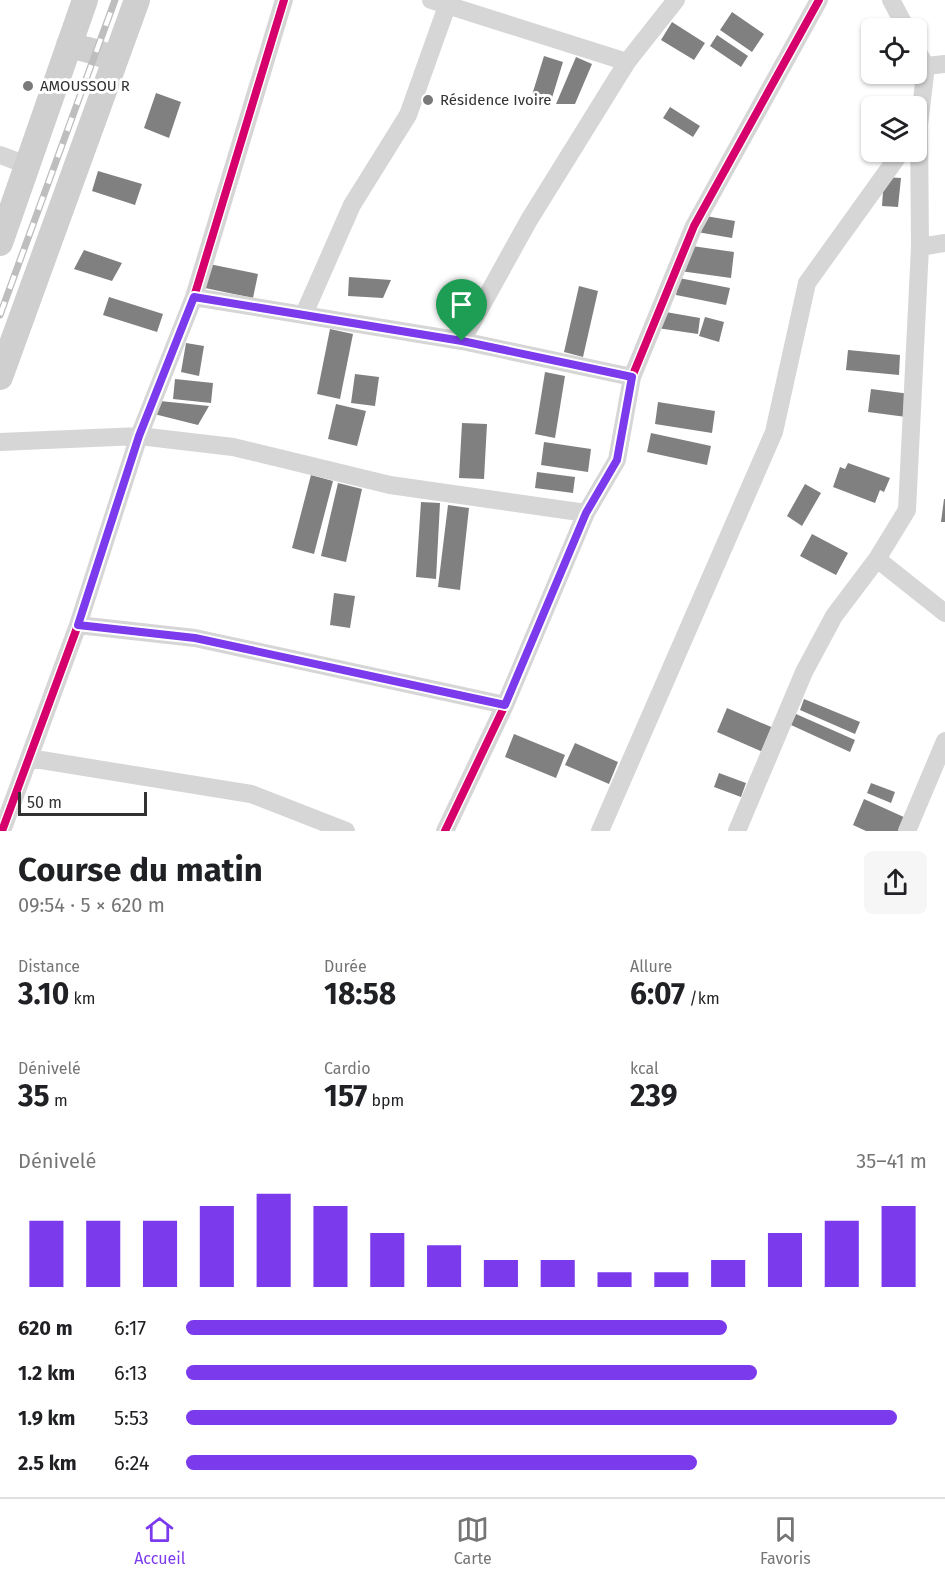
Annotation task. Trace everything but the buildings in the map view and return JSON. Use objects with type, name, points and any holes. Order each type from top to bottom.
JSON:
[{"type":"main road","points":[[0,243],[85,0]]},
{"type":"main road","points":[[0,377],[136,0]]},
{"type":"main road","points":[[69,45],[115,60]]},
{"type":"street","points":[[2,831],[78,625],[139,436],[194,297],[284,0]]},
{"type":"street","points":[[462,341],[529,220],[627,62],[676,0]]},
{"type":"street","points":[[445,831],[505,705],[586,513],[617,460],[632,377],[694,225],[819,0]]},
{"type":"street","points":[[891,0],[901,18]]},
{"type":"street","points":[[304,314],[352,205],[408,115],[439,3],[627,62]]},
{"type":"street","points":[[927,66],[945,64]]},
{"type":"street","points":[[0,155],[27,165]]},
{"type":"street","points":[[600,831],[774,432],[807,283],[894,162]]},
{"type":"street","points":[[738,831],[804,672],[834,616],[877,559],[907,510],[920,247],[919,162]]},
{"type":"street","points":[[920,247],[945,243]]},
{"type":"street","points":[[194,297],[462,341],[632,377]]},
{"type":"street","points":[[0,442],[139,436],[233,447],[390,484],[586,513]]},
{"type":"street","points":[[877,559],[945,613]]},
{"type":"street","points":[[78,625],[195,638],[505,705]]},
{"type":"street","points":[[907,831],[945,741]]},
{"type":"street","points":[[29,758],[251,794],[346,831]]},
{"type":"railway","points":[[0,315],[115,0]]},
{"type":"cycle path","points":[[2,831],[78,625],[139,436],[194,297],[284,0]]},
{"type":"cycle path","points":[[445,831],[505,705],[586,513],[617,460],[632,377],[694,226],[819,0]]},
{"type":"place","name":"AMOUSSOU R","points":[[28,86]]},
{"type":"place","name":"Résidence Ivoire","points":[[428,100]]},
{"type":"route","points":[[194,297],[462,341],[632,377],[617,460],[586,513],[505,705],[195,638],[78,625],[139,436],[194,297]]}]
